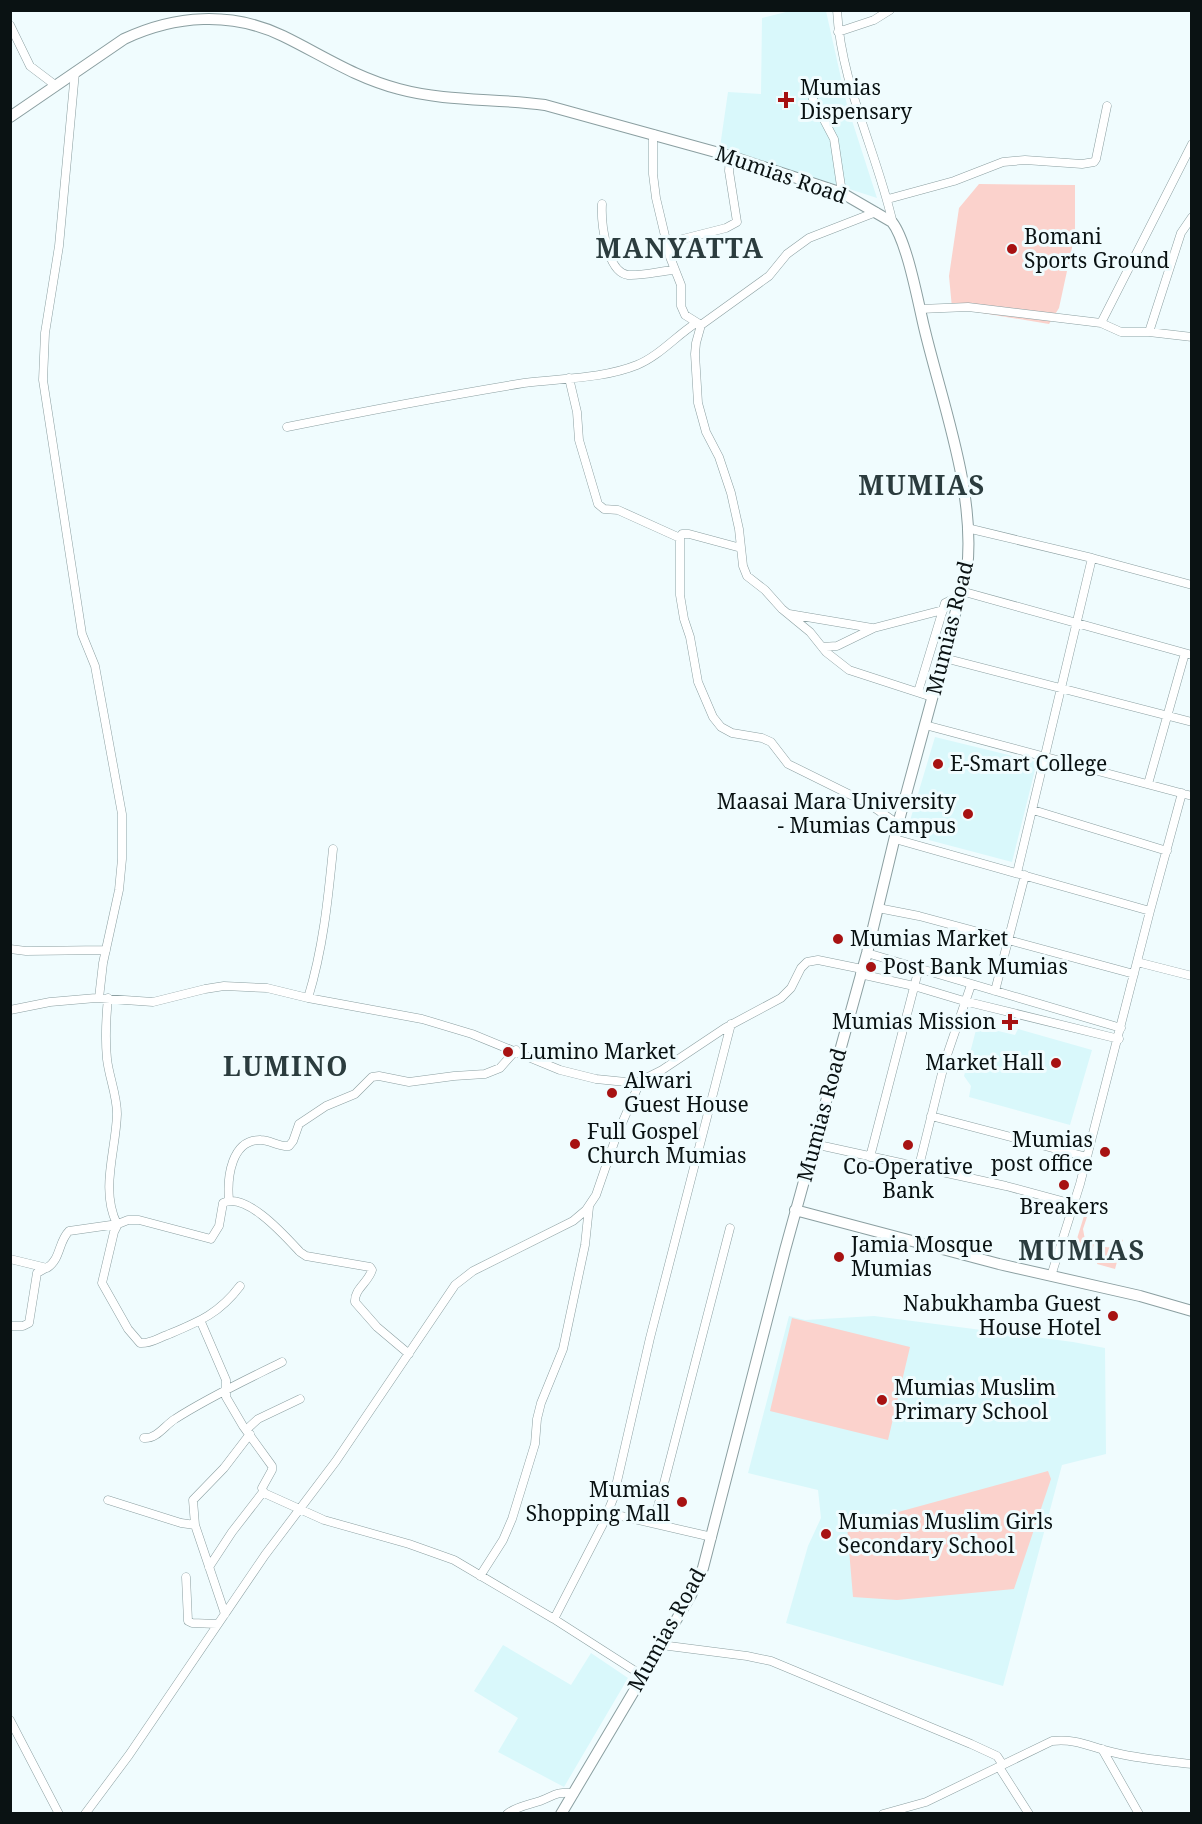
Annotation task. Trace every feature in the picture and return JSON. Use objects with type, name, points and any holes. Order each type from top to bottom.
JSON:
[{"type":"street","points":[[837,10],[838,32],[851,91],[888,199],[893,224]]},
{"type":"street","points":[[838,32],[874,20],[890,10]]},
{"type":"street","name":"Mumias Road","points":[[10,117],[124,39],[143,30],[194,15],[225,19],[263,28],[351,73],[375,82],[420,94],[545,105],[730,156],[842,193],[893,224],[910,268],[962,480],[968,558],[960,596],[898,824],[867,953],[795,1210],[712,1537],[696,1585],[561,1814]]},
{"type":"street","points":[[10,25],[30,66],[55,85]]},
{"type":"street","points":[[75,72],[59,246],[45,333],[43,380],[82,633],[95,666],[122,814],[119,890],[106,950],[104,998],[107,1061],[116,1097],[117,1115],[110,1166],[111,1211],[118,1224]]},
{"type":"street","points":[[813,99],[834,139],[842,193]]},
{"type":"street","points":[[888,199],[954,181],[1003,162],[1024,160],[1082,164],[1094,162],[1107,106]]},
{"type":"street","points":[[653,134],[654,187],[674,270],[681,285],[681,306],[685,315],[699,324]]},
{"type":"street","points":[[1101,323],[1191,144]]},
{"type":"street","points":[[667,243],[726,228],[737,222],[729,171],[730,156]]},
{"type":"street","points":[[602,204],[601,223],[605,243],[615,264],[623,273],[674,270]]},
{"type":"street","points":[[287,427],[393,405],[613,371],[640,363],[758,285],[808,237],[876,212]]},
{"type":"street","points":[[1149,332],[1181,233],[1191,217]]},
{"type":"street","points":[[920,309],[968,308],[1101,323],[1121,332],[1149,332],[1191,337]]},
{"type":"street","points":[[699,324],[695,354],[698,403],[706,432],[719,457],[731,493],[739,529],[743,566],[747,576],[810,632],[822,648],[849,670],[932,698]]},
{"type":"street","points":[[569,378],[577,412],[579,440],[598,504],[604,509],[618,510],[680,538]]},
{"type":"street","points":[[967,528],[1191,585]]},
{"type":"street","points":[[680,538],[685,534],[741,548]]},
{"type":"street","points":[[680,538],[680,596],[684,619],[690,637],[698,682],[713,717],[721,727],[732,733],[762,738],[771,742],[788,764],[869,804],[898,824]]},
{"type":"street","points":[[995,992],[1008,940],[1033,810],[1092,558]]},
{"type":"street","points":[[918,692],[943,609],[947,601],[960,596],[1078,623],[1188,654],[1148,784]]},
{"type":"street","points":[[822,648],[837,646],[874,628],[943,609]]},
{"type":"street","points":[[788,614],[874,628]]},
{"type":"street","points":[[944,658],[1191,722]]},
{"type":"street","points":[[925,725],[1191,796]]},
{"type":"street","points":[[1051,1276],[1087,1157],[1182,793]]},
{"type":"street","points":[[1033,810],[1167,850]]},
{"type":"street","points":[[895,839],[1150,911]]},
{"type":"street","points":[[308,998],[322,944],[333,849]]},
{"type":"street","points":[[878,908],[919,916],[1134,974]]},
{"type":"street","points":[[10,949],[26,951],[106,950]]},
{"type":"street","points":[[867,953],[1121,1028]]},
{"type":"street","points":[[10,1010],[50,1002],[104,998],[153,1002],[205,988],[232,985],[267,988],[422,1019],[516,1050],[560,1070],[628,1083],[639,1082],[662,1070],[731,1024],[784,995],[794,984],[803,964],[818,960],[964,1002],[1119,1039]]},
{"type":"street","points":[[1137,962],[1191,976]]},
{"type":"street","points":[[870,1156],[919,968]]},
{"type":"street","points":[[919,1166],[942,1070],[971,985]]},
{"type":"street","points":[[554,1619],[608,1513],[650,1338],[731,1024]]},
{"type":"street","points":[[229,1200],[229,1176],[233,1159],[238,1150],[247,1142],[260,1140],[289,1146],[299,1124],[326,1106],[355,1094],[372,1077],[379,1076],[408,1082],[485,1074],[496,1071],[516,1050]]},
{"type":"street","points":[[85,1814],[129,1755],[265,1555],[301,1509],[409,1354],[442,1302],[462,1278],[573,1221],[589,1206],[596,1194],[639,1082]]},
{"type":"street","points":[[931,1116],[1087,1157]]},
{"type":"street","points":[[814,1144],[1006,1186],[1073,1204]]},
{"type":"street","points":[[10,1326],[24,1326],[29,1323],[37,1274],[52,1265],[63,1238],[69,1231],[118,1224],[129,1220],[147,1221],[211,1239],[219,1226],[223,1203],[229,1200],[263,1215],[306,1256],[370,1267],[372,1270],[370,1277],[356,1293],[355,1302],[377,1327],[409,1354]]},
{"type":"street","points":[[480,1576],[503,1540],[512,1519],[535,1444],[541,1403],[563,1350],[585,1245],[589,1206]]},
{"type":"street","points":[[795,1210],[1191,1311]]},
{"type":"street","points":[[118,1224],[102,1283],[132,1334],[140,1343],[201,1322],[224,1304],[240,1286]]},
{"type":"street","points":[[654,1522],[730,1228]]},
{"type":"street","points":[[10,1259],[44,1269]]},
{"type":"street","points":[[201,1322],[226,1380],[226,1397],[272,1467],[262,1488],[263,1492],[209,1567]]},
{"type":"street","points":[[144,1438],[153,1437],[169,1422],[282,1362]]},
{"type":"street","points":[[225,1614],[215,1591],[195,1525],[194,1497],[224,1468],[258,1419],[300,1399]]},
{"type":"street","points":[[263,1492],[324,1520],[454,1560],[554,1619],[643,1676]]},
{"type":"street","points":[[108,1500],[181,1523],[195,1525]]},
{"type":"street","points":[[608,1513],[712,1537]]},
{"type":"street","points":[[186,1577],[188,1621],[218,1624]]},
{"type":"street","points":[[661,1645],[771,1661],[971,1744],[997,1756],[1029,1814]]},
{"type":"street","points":[[10,1720],[59,1814]]},
{"type":"street","points":[[883,1814],[926,1802],[1052,1741],[1067,1739],[1144,1759],[1191,1764]]},
{"type":"street","points":[[1101,1749],[1139,1814]]},
{"type":"street","points":[[507,1814],[520,1806],[554,1794],[574,1793]]},
{"type":"shaded area","name":"Mumias Dispensary","points":[[790,11],[826,11],[847,105],[877,198],[720,147],[728,92],[761,94],[762,18]]},
{"type":"shaded area","name":"Bomani Sports Ground","points":[[979,184],[1075,185],[1075,234],[1059,308],[1049,324],[952,308],[949,276],[959,208]]},
{"type":"shaded area","name":"Maasai Mara University - Mumias Campus","points":[[935,737],[1037,762],[1012,862],[906,834]]},
{"type":"shaded area","points":[[977,1026],[1015,1035],[1018,1029],[1092,1050],[1070,1125],[969,1097],[971,1086],[964,1076]]},
{"type":"shaded area","points":[[1084,1216],[1087,1217],[1083,1229],[1085,1240],[1094,1244],[1089,1262],[1071,1258]]},
{"type":"shaded area","points":[[1119,1239],[1123,1240],[1115,1269],[1097,1264],[1101,1246],[1112,1247]]},
{"type":"shaded area","points":[[789,1316],[805,1320],[874,1316],[1105,1348],[1106,1454],[1062,1465],[1003,1686],[786,1623],[808,1546],[821,1518],[818,1490],[748,1473]]},
{"type":"shaded area","points":[[792,1318],[910,1347],[888,1440],[770,1411]]},
{"type":"shaded area","points":[[1048,1471],[1051,1479],[1014,1589],[897,1600],[853,1597],[847,1526]]},
{"type":"shaded area","points":[[503,1645],[571,1685],[591,1653],[628,1678],[564,1787],[498,1752],[518,1718],[474,1691]]},
{"type":"place","name":"Mumias Dispensary","points":[[786,100]]},
{"type":"place","name":"Bomani Sports Ground","points":[[1012,249]]},
{"type":"place","name":"E-Smart College","points":[[938,764]]},
{"type":"place","name":"Maasai Mara University - Mumias Campus","points":[[968,814]]},
{"type":"place","name":"Mumias Market","points":[[838,939]]},
{"type":"place","name":"Post Bank Mumias","points":[[871,967]]},
{"type":"place","name":"Mumias Mission","points":[[1010,1022]]},
{"type":"place","name":"Lumino Market","points":[[508,1052]]},
{"type":"place","name":"Market Hall","points":[[1056,1063]]},
{"type":"place","name":"Alwari Guest House","points":[[612,1093]]},
{"type":"place","name":"Full Gospel Church Mumias","points":[[575,1144]]},
{"type":"place","name":"Co-Operative Bank","points":[[908,1145]]},
{"type":"place","name":"Mumias post office","points":[[1105,1152]]},
{"type":"place","name":"Breakers","points":[[1064,1185]]},
{"type":"place","name":"Jamia Mosque Mumias","points":[[839,1257]]},
{"type":"place","name":"Nabukhamba Guest House Hotel","points":[[1113,1316]]},
{"type":"place","name":"Mumias Muslim Primary School","points":[[882,1400]]},
{"type":"place","name":"Mumias Shopping Mall","points":[[682,1502]]},
{"type":"place","name":"Mumias Muslim Girls Secondary School","points":[[826,1534]]},
{"type":"district","name":"MANYATTA","points":[[680,249]]},
{"type":"district","name":"MUMIAS","points":[[922,486]]},
{"type":"district","name":"LUMINO","points":[[286,1067]]},
{"type":"district","name":"MUMIAS","points":[[1082,1251]]}]
